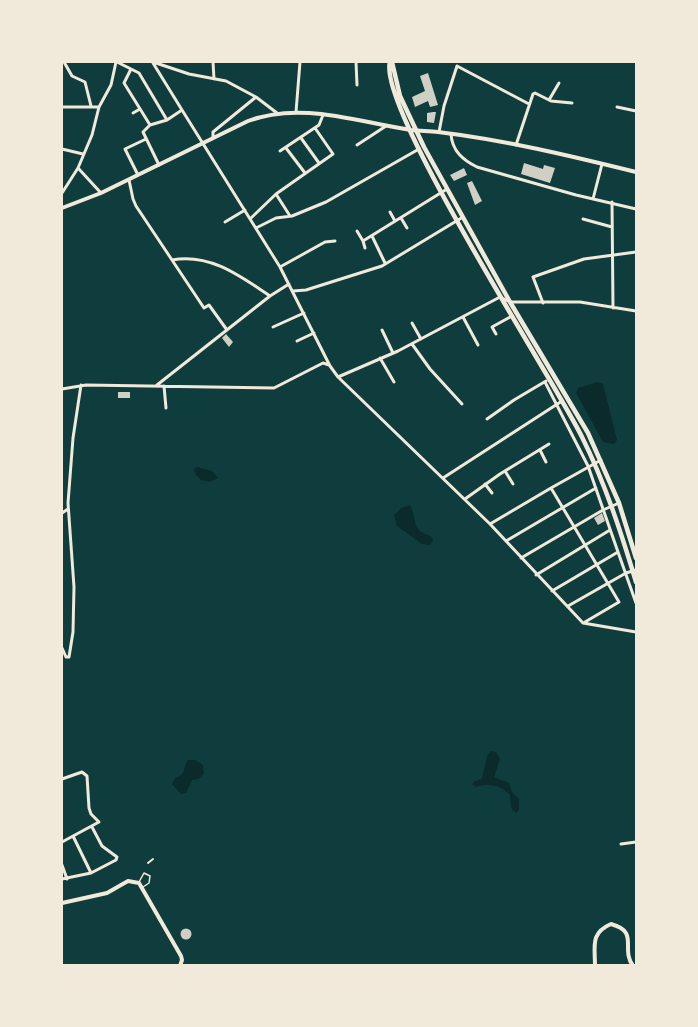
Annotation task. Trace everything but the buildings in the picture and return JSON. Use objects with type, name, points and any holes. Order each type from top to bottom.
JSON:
[{"type":"main road","points":[[391,62],[400,96],[421,148],[555,375],[602,460],[619,502],[636,558]]},
{"type":"main road","points":[[445,191],[457,220],[595,463],[635,571],[636,582]]},
{"type":"street","points":[[64,62],[70,77],[85,82],[91,106]]},
{"type":"street","points":[[62,194],[78,168],[92,135],[99,107],[111,85],[116,62],[139,73],[167,120]]},
{"type":"street","points":[[153,62],[189,74],[226,81],[256,97],[277,113]]},
{"type":"street","points":[[153,62],[280,267],[330,366],[338,377],[385,425],[490,524],[583,623],[636,632]]},
{"type":"street","points":[[213,62],[214,79]]},
{"type":"street","points":[[296,112],[300,62]]},
{"type":"street","points":[[356,62],[357,85]]},
{"type":"street","points":[[439,132],[444,106],[457,66],[529,104]]},
{"type":"street","points":[[131,69],[124,83],[150,125]]},
{"type":"street","points":[[549,100],[560,83]]},
{"type":"street","points":[[515,145],[535,93],[549,100],[572,103]]},
{"type":"street","points":[[213,138],[213,132],[256,97]]},
{"type":"street","points":[[62,107],[99,107]]},
{"type":"street","points":[[617,107],[636,111]]},
{"type":"street","points":[[133,113],[140,109]]},
{"type":"street","points":[[159,165],[143,132],[150,125],[167,120],[182,110]]},
{"type":"street","points":[[62,208],[138,176],[248,121],[277,113],[296,112],[323,115],[439,132],[515,145],[636,172]]},
{"type":"street","points":[[280,152],[315,128],[323,115]]},
{"type":"street","points":[[357,145],[387,125]]},
{"type":"street","points":[[250,219],[276,194],[333,154],[315,128]]},
{"type":"street","points":[[451,134],[453,144],[462,160],[477,167],[636,209]]},
{"type":"street","points":[[301,138],[319,163]]},
{"type":"street","points":[[138,176],[125,149],[146,139]]},
{"type":"street","points":[[286,147],[305,173]]},
{"type":"street","points":[[256,228],[276,218],[290,216],[326,202],[421,148]]},
{"type":"street","points":[[62,149],[84,154]]},
{"type":"street","points":[[593,198],[602,164]]},
{"type":"street","points":[[78,168],[101,193]]},
{"type":"street","points":[[129,180],[133,199],[172,260],[204,308],[209,304],[227,330]]},
{"type":"street","points":[[363,241],[445,191]]},
{"type":"street","points":[[276,194],[290,216]]},
{"type":"street","points":[[612,202],[613,308]]},
{"type":"street","points":[[227,222],[245,210]]},
{"type":"street","points":[[390,212],[395,222]]},
{"type":"street","points":[[293,291],[306,290],[364,273],[463,217]]},
{"type":"street","points":[[401,218],[407,228]]},
{"type":"street","points":[[583,219],[588,223],[612,227]]},
{"type":"street","points":[[357,231],[365,248]]},
{"type":"street","points":[[372,236],[385,263]]},
{"type":"street","points":[[280,267],[325,242],[335,240]]},
{"type":"street","points":[[543,303],[533,277],[565,264],[612,254],[636,252]]},
{"type":"street","points":[[172,260],[204,261],[219,265],[270,296]]},
{"type":"street","points":[[155,386],[270,296],[289,284]]},
{"type":"street","points":[[338,377],[412,344],[501,297],[510,302],[580,302],[636,311]]},
{"type":"street","points":[[273,327],[280,326],[304,313]]},
{"type":"street","points":[[492,327],[512,316]]},
{"type":"street","points":[[462,317],[478,345]]},
{"type":"street","points":[[489,320],[496,334]]},
{"type":"street","points":[[412,323],[421,339]]},
{"type":"street","points":[[385,332],[393,353]]},
{"type":"street","points":[[297,341],[314,333]]},
{"type":"street","points":[[412,344],[430,369],[460,399],[462,404]]},
{"type":"street","points":[[380,358],[395,381]]},
{"type":"street","points":[[62,389],[81,385],[273,388],[323,363],[330,366]]},
{"type":"street","points":[[487,419],[493,417],[514,399],[555,375]]},
{"type":"street","points":[[62,648],[66,657],[69,657],[73,632],[74,587],[68,509],[73,438],[81,385]]},
{"type":"street","points":[[164,386],[166,408]]},
{"type":"street","points":[[443,478],[560,403],[588,466],[636,603]]},
{"type":"street","points":[[465,499],[549,444]]},
{"type":"street","points":[[540,450],[546,462]]},
{"type":"street","points":[[490,524],[602,460]]},
{"type":"street","points":[[505,471],[513,484]]},
{"type":"street","points":[[485,484],[492,493]]},
{"type":"street","points":[[551,488],[622,607]]},
{"type":"street","points":[[506,541],[596,488]]},
{"type":"street","points":[[521,558],[619,502]]},
{"type":"street","points":[[62,513],[68,509]]},
{"type":"street","points":[[536,574],[610,530]]},
{"type":"street","points":[[552,591],[618,552]]},
{"type":"street","points":[[568,606],[626,573],[635,571]]},
{"type":"street","points":[[583,623],[619,602]]},
{"type":"street","points":[[62,779],[85,773],[89,808],[99,822],[62,842]]},
{"type":"street","points":[[62,879],[92,873],[116,860],[117,857],[102,846],[92,826]]},
{"type":"street","points":[[73,836],[92,873]]},
{"type":"street","points":[[621,844],[636,842]]},
{"type":"street","points":[[148,863],[153,859]]},
{"type":"street","points":[[62,865],[67,879]]},
{"type":"street","points":[[62,903],[100,895],[128,881],[141,884],[181,956],[180,966]]},
{"type":"street","points":[[595,966],[595,937],[598,932],[611,924],[628,935],[628,958],[633,966]]},
{"type":"water","points":[[598,382],[603,384],[617,440],[614,444],[603,442],[576,393],[578,388]]},
{"type":"water","points":[[197,467],[212,471],[218,478],[210,482],[201,480],[195,474],[194,469]]},
{"type":"water","points":[[410,505],[417,528],[432,537],[433,541],[430,545],[422,544],[397,526],[394,515],[401,508]]},
{"type":"water","points":[[491,751],[496,752],[500,759],[494,777],[509,783],[512,792],[519,799],[519,810],[516,813],[511,808],[510,795],[503,789],[490,785],[476,787],[472,784],[482,779],[487,756]]},
{"type":"water","points":[[188,760],[195,760],[203,765],[204,774],[192,780],[186,793],[181,794],[172,784],[175,778],[183,773]]}]
